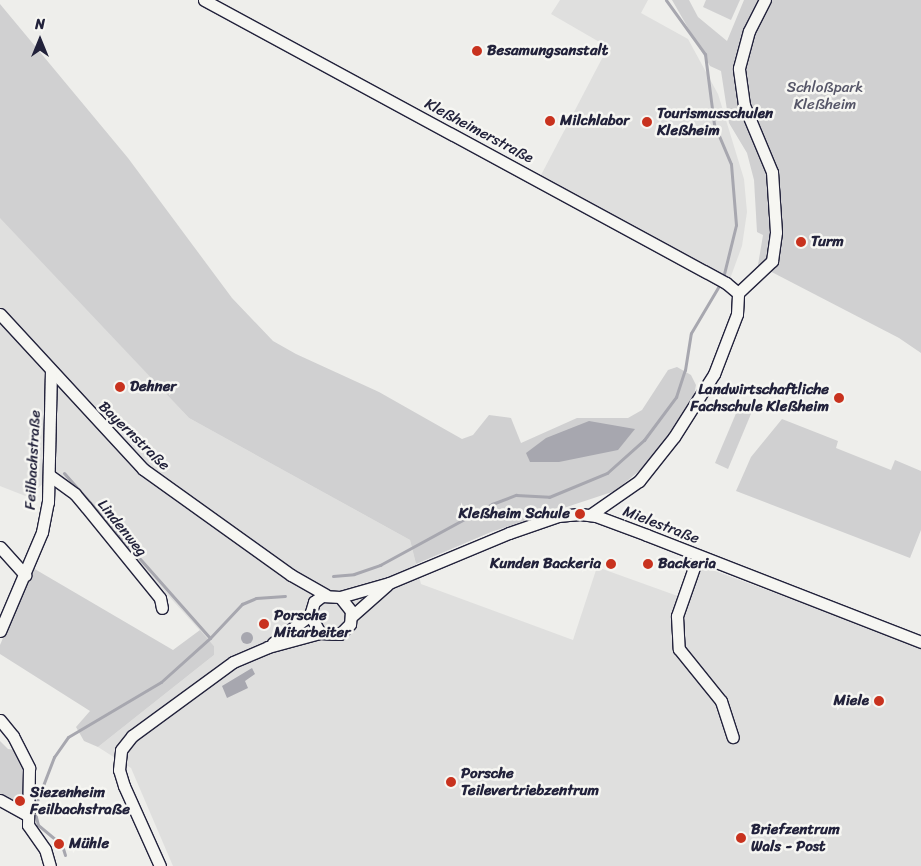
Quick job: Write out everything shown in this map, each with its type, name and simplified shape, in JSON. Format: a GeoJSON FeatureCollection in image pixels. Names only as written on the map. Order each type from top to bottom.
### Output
{"type":"FeatureCollection","features":[{"type":"Feature","properties":{"kind":"street","name":"Kleßheimerstraße"},"geometry":{"type":"LineString","coordinates":[[204,0],[710,274],[726,283],[738,293]]}},
{"type":"Feature","properties":{"kind":"street"},"geometry":{"type":"LineString","coordinates":[[590,515],[639,481],[674,437],[714,374],[737,314],[738,293],[772,261],[776,232],[772,172],[744,104],[739,68],[749,31],[765,0]]}},
{"type":"Feature","properties":{"kind":"street","name":"Bayernstraße"},"geometry":{"type":"LineString","coordinates":[[0,314],[143,469],[291,575],[326,595]]}},
{"type":"Feature","properties":{"kind":"street","name":"Feilbachstraße"},"geometry":{"type":"LineString","coordinates":[[0,631],[42,532],[48,502],[51,371]]}},
{"type":"Feature","properties":{"kind":"street","name":"Lindenweg"},"geometry":{"type":"LineString","coordinates":[[49,475],[80,501],[160,598],[162,608]]}},
{"type":"Feature","properties":{"kind":"street","name":"Mielestraße"},"geometry":{"type":"LineString","coordinates":[[326,595],[340,596],[389,583],[509,532],[558,516],[590,515],[921,642]]}},
{"type":"Feature","properties":{"kind":"street"},"geometry":{"type":"LineString","coordinates":[[0,547],[25,575]]}},
{"type":"Feature","properties":{"kind":"street"},"geometry":{"type":"LineString","coordinates":[[698,556],[677,616],[679,650],[721,701],[733,737]]}},
{"type":"Feature","properties":{"kind":"street","name":"Bayernstraße"},"geometry":{"type":"LineString","coordinates":[[291,575],[314,602]]}},
{"type":"Feature","properties":{"kind":"street","name":"Mielestraße"},"geometry":{"type":"LineString","coordinates":[[320,633],[340,634],[351,617],[389,583]]}},
{"type":"Feature","properties":{"kind":"street"},"geometry":{"type":"LineString","coordinates":[[268,647],[310,615],[314,602],[326,595]]}},
{"type":"Feature","properties":{"kind":"street"},"geometry":{"type":"LineString","coordinates":[[340,596],[349,605],[351,617]]}},
{"type":"Feature","properties":{"kind":"street"},"geometry":{"type":"LineString","coordinates":[[160,866],[119,770],[121,750],[132,736],[220,670],[268,647],[320,633],[310,615]]}},
{"type":"Feature","properties":{"kind":"street"},"geometry":{"type":"LineString","coordinates":[[0,720],[13,736],[29,768],[28,825],[45,849],[50,866]]}},
{"type":"Feature","properties":{"kind":"street"},"geometry":{"type":"LineString","coordinates":[[0,800],[28,815]]}},
{"type":"Feature","properties":{"kind":"shaded area","name":"Tourismusschulen Kleßheim"},"geometry":{"type":"Polygon","coordinates":[[[560,0],[648,0],[641,13],[688,39],[718,94],[744,179],[747,212],[742,246],[730,279],[540,177],[608,47],[551,14],[560,0]]]}},
{"type":"Feature","properties":{"kind":"shaded area"},"geometry":{"type":"Polygon","coordinates":[[[0,216],[189,418],[410,540],[421,584],[573,640],[597,567],[686,599],[699,565],[921,647],[921,866],[173,866],[131,768],[98,747],[214,655],[214,646],[56,472],[28,497],[0,486],[0,216]]]}},
{"type":"Feature","properties":{"kind":"shaded area"},"geometry":{"type":"Polygon","coordinates":[[[589,421],[635,429],[618,450],[559,462],[530,462],[526,453],[546,438],[589,421]]]}},
{"type":"Feature","properties":{"kind":"shaded area"},"geometry":{"type":"Polygon","coordinates":[[[249,632],[252,633],[252,643],[245,644],[242,643],[241,636],[242,633],[249,632]]]}},
{"type":"Feature","properties":{"kind":"shaded area"},"geometry":{"type":"Polygon","coordinates":[[[252,668],[255,674],[245,681],[248,688],[227,698],[222,686],[252,668]]]}},
{"type":"Feature","properties":{"kind":"green space","name":"Schloßpark Kleßheim"},"geometry":{"type":"Polygon","coordinates":[[[672,0],[689,0],[698,17],[727,41],[744,0],[921,0],[921,353],[899,338],[758,265],[763,235],[757,232],[754,180],[747,153],[729,123],[721,71],[710,66],[672,0]]]}},
{"type":"Feature","properties":{"kind":"green space"},"geometry":{"type":"Polygon","coordinates":[[[706,0],[740,0],[731,20],[703,7],[706,0]]]}},
{"type":"Feature","properties":{"kind":"green space"},"geometry":{"type":"Polygon","coordinates":[[[0,4],[128,158],[232,298],[273,341],[296,354],[379,392],[462,439],[473,435],[489,415],[511,418],[521,443],[577,418],[628,418],[642,410],[668,370],[677,367],[691,375],[696,385],[694,395],[651,461],[615,491],[491,532],[416,564],[410,540],[189,418],[0,218],[0,4]]]}},
{"type":"Feature","properties":{"kind":"green space"},"geometry":{"type":"Polygon","coordinates":[[[740,404],[753,409],[728,469],[715,463],[740,404]]]}},
{"type":"Feature","properties":{"kind":"green space"},"geometry":{"type":"Polygon","coordinates":[[[782,419],[838,441],[836,448],[891,470],[895,460],[921,471],[921,530],[910,558],[736,491],[751,457],[782,419]]]}},
{"type":"Feature","properties":{"kind":"green space"},"geometry":{"type":"Polygon","coordinates":[[[33,568],[173,650],[200,630],[214,646],[214,655],[98,747],[84,741],[76,727],[90,711],[0,654],[0,645],[33,568]]]}},
{"type":"Feature","properties":{"kind":"green space"},"geometry":{"type":"Polygon","coordinates":[[[0,741],[8,749],[16,750],[23,767],[23,794],[16,803],[0,794],[0,741]]]}},
{"type":"Feature","properties":{"kind":"waterway"},"geometry":{"type":"LineString","coordinates":[[666,0],[705,54],[714,124],[731,164],[736,225],[723,278]]}},
{"type":"Feature","properties":{"kind":"waterway"},"geometry":{"type":"LineString","coordinates":[[333,576],[354,574],[380,565],[492,504],[516,495],[549,497],[607,473],[644,440],[676,397],[685,370],[691,333],[720,284]]}},
{"type":"Feature","properties":{"kind":"waterway"},"geometry":{"type":"LineString","coordinates":[[64,473],[210,638]]}},
{"type":"Feature","properties":{"kind":"waterway"},"geometry":{"type":"LineString","coordinates":[[65,855],[62,845],[38,825],[34,809],[54,757],[68,737],[161,682],[210,638],[242,604],[256,598],[285,596]]}},
{"type":"Feature","properties":{"kind":"place","name":"Besamungsanstalt"},"geometry":{"type":"Point","coordinates":[477,51]}},
{"type":"Feature","properties":{"kind":"place","name":"Milchlabor"},"geometry":{"type":"Point","coordinates":[550,121]}},
{"type":"Feature","properties":{"kind":"place","name":"Tourismusschulen Kleßheim"},"geometry":{"type":"Point","coordinates":[647,122]}},
{"type":"Feature","properties":{"kind":"place","name":"Turm"},"geometry":{"type":"Point","coordinates":[801,242]}},
{"type":"Feature","properties":{"kind":"place","name":"Dehner"},"geometry":{"type":"Point","coordinates":[120,387]}},
{"type":"Feature","properties":{"kind":"place","name":"Landwirtschaftliche Fachschule Kleßheim"},"geometry":{"type":"Point","coordinates":[839,398]}},
{"type":"Feature","properties":{"kind":"place","name":"Kleßheim Schule"},"geometry":{"type":"Point","coordinates":[580,514]}},
{"type":"Feature","properties":{"kind":"place","name":"Kunden Backeria"},"geometry":{"type":"Point","coordinates":[611,564]}},
{"type":"Feature","properties":{"kind":"place","name":"Backeria"},"geometry":{"type":"Point","coordinates":[648,564]}},
{"type":"Feature","properties":{"kind":"place","name":"Porsche Mitarbeiter"},"geometry":{"type":"Point","coordinates":[264,624]}},
{"type":"Feature","properties":{"kind":"place","name":"Miele"},"geometry":{"type":"Point","coordinates":[879,701]}},
{"type":"Feature","properties":{"kind":"place","name":"Porsche Teilevertriebzentrum"},"geometry":{"type":"Point","coordinates":[451,782]}},
{"type":"Feature","properties":{"kind":"place","name":"Siezenheim Feilbachstraße"},"geometry":{"type":"Point","coordinates":[20,801]}},
{"type":"Feature","properties":{"kind":"place","name":"Briefzentrum Wals - Post"},"geometry":{"type":"Point","coordinates":[741,838]}},
{"type":"Feature","properties":{"kind":"place","name":"Mühle"},"geometry":{"type":"Point","coordinates":[59,844]}}]}
